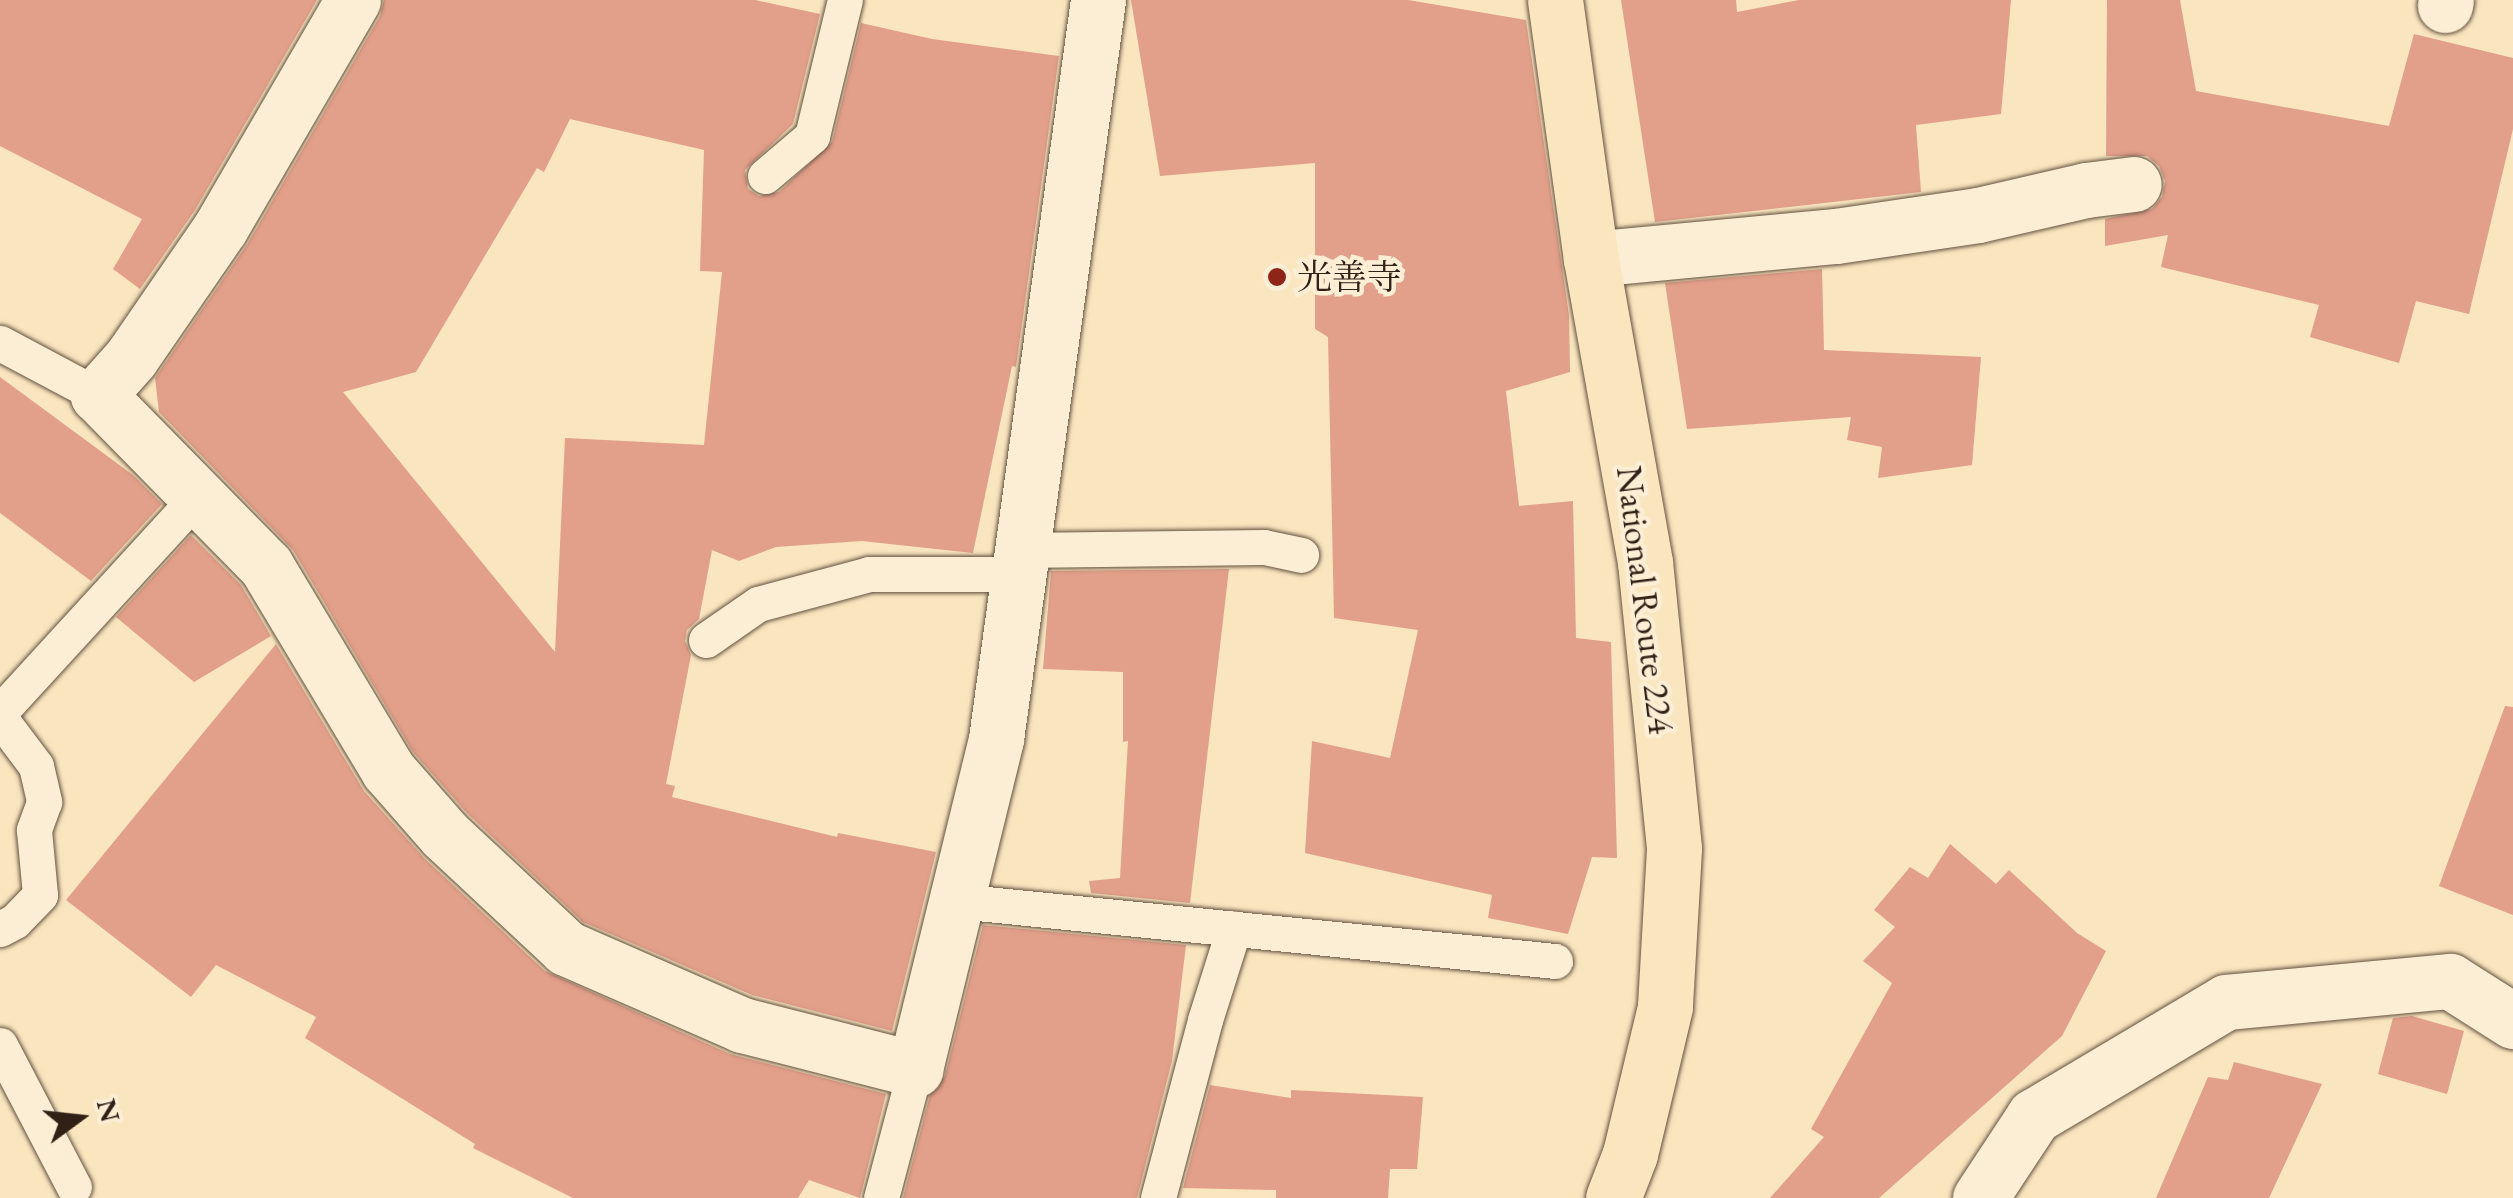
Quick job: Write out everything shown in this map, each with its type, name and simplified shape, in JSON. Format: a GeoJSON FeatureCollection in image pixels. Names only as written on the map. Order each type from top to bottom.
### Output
{"type":"FeatureCollection","features":[{"type":"Feature","properties":{"kind":"highway","name":"National Route 224"},"geometry":{"type":"LineString","coordinates":[[1554,0],[1591,260],[1645,562],[1674,848],[1665,1007],[1630,1154],[1614,1198]]}},
{"type":"Feature","properties":{"kind":"street"},"geometry":{"type":"LineString","coordinates":[[353,0],[221,227],[131,358],[98,394],[266,566],[388,770],[445,835],[566,948],[742,1025],[915,1070],[996,738],[1098,0]]}},
{"type":"Feature","properties":{"kind":"street"},"geometry":{"type":"LineString","coordinates":[[1591,260],[1836,236],[1978,215],[2086,190],[2134,184]]}},
{"type":"Feature","properties":{"kind":"street"},"geometry":{"type":"LineString","coordinates":[[1980,1198],[2034,1116],[2226,1002],[2450,981],[2513,1020]]}},
{"type":"Feature","properties":{"kind":"lane"},"geometry":{"type":"LineString","coordinates":[[766,176],[812,136],[845,0]]}},
{"type":"Feature","properties":{"kind":"lane"},"geometry":{"type":"LineString","coordinates":[[0,343],[98,394]]}},
{"type":"Feature","properties":{"kind":"lane"},"geometry":{"type":"LineString","coordinates":[[0,929],[15,921],[40,895],[34,830],[44,802],[36,766],[0,715],[196,498]]}},
{"type":"Feature","properties":{"kind":"lane"},"geometry":{"type":"LineString","coordinates":[[706,640],[758,604],[869,574],[1264,547],[1301,554]]}},
{"type":"Feature","properties":{"kind":"lane"},"geometry":{"type":"LineString","coordinates":[[957,901],[1555,961]]}},
{"type":"Feature","properties":{"kind":"lane"},"geometry":{"type":"LineString","coordinates":[[1158,1198],[1204,1020],[1234,928]]}},
{"type":"Feature","properties":{"kind":"lane"},"geometry":{"type":"LineString","coordinates":[[0,1045],[74,1187]]}},
{"type":"Feature","properties":{"kind":"lane"},"geometry":{"type":"LineString","coordinates":[[881,1198],[915,1070]]}},
{"type":"Feature","properties":{"kind":"building"},"geometry":{"type":"Polygon","coordinates":[[[0,0],[317,0],[195,210],[140,289],[113,269],[142,219],[0,146],[0,0]]]}},
{"type":"Feature","properties":{"kind":"building"},"geometry":{"type":"Polygon","coordinates":[[[384,0],[755,0],[820,14],[793,124],[745,170],[748,189],[759,196],[779,192],[832,142],[861,23],[932,39],[1059,56],[1016,367],[1012,366],[973,553],[862,541],[776,547],[739,561],[712,550],[699,619],[687,630],[685,641],[691,655],[666,784],[675,786],[672,797],[837,837],[838,833],[936,852],[892,1031],[752,995],[583,922],[467,813],[413,752],[293,550],[159,412],[155,378],[248,243],[380,16],[384,0]],[[570,119],[544,172],[537,168],[416,372],[343,392],[555,652],[565,438],[704,445],[722,272],[700,271],[704,150],[570,119]]]}},
{"type":"Feature","properties":{"kind":"building"},"geometry":{"type":"Polygon","coordinates":[[[1131,0],[1408,0],[1526,20],[1569,315],[1570,372],[1506,391],[1519,506],[1573,501],[1576,638],[1611,642],[1617,858],[1592,857],[1568,934],[1488,918],[1492,895],[1305,853],[1312,741],[1390,758],[1418,630],[1334,618],[1328,337],[1315,329],[1315,163],[1160,176],[1131,0]]]}},
{"type":"Feature","properties":{"kind":"building"},"geometry":{"type":"Polygon","coordinates":[[[1621,0],[1736,0],[1737,12],[1799,0],[2011,0],[2001,114],[1916,125],[1921,192],[1655,222],[1621,0]]]}},
{"type":"Feature","properties":{"kind":"building"},"geometry":{"type":"Polygon","coordinates":[[[2107,0],[2180,0],[2196,91],[2389,126],[2414,34],[2513,58],[2513,129],[2469,314],[2416,301],[2399,363],[2310,337],[2319,305],[2161,267],[2168,235],[2105,246],[2105,219],[2152,209],[2162,197],[2165,181],[2159,166],[2147,156],[2106,156],[2107,0]]]}},
{"type":"Feature","properties":{"kind":"building"},"geometry":{"type":"Polygon","coordinates":[[[1822,269],[1824,350],[1981,357],[1972,465],[1878,478],[1882,447],[1847,440],[1851,417],[1687,429],[1665,283],[1822,269]]]}},
{"type":"Feature","properties":{"kind":"building"},"geometry":{"type":"Polygon","coordinates":[[[0,377],[133,475],[162,504],[91,581],[0,513],[0,377]]]}},
{"type":"Feature","properties":{"kind":"building"},"geometry":{"type":"Polygon","coordinates":[[[191,535],[241,585],[271,636],[194,682],[116,617],[191,535]]]}},
{"type":"Feature","properties":{"kind":"building"},"geometry":{"type":"Polygon","coordinates":[[[1229,569],[1190,903],[1091,893],[1089,881],[1120,878],[1128,741],[1123,742],[1123,672],[1043,669],[1051,571],[1229,569]]]}},
{"type":"Feature","properties":{"kind":"building"},"geometry":{"type":"Polygon","coordinates":[[[276,644],[364,791],[424,858],[545,971],[730,1054],[886,1094],[860,1198],[809,1180],[798,1198],[573,1198],[473,1148],[475,1144],[305,1038],[316,1017],[216,965],[191,997],[66,900],[276,644]]]}},
{"type":"Feature","properties":{"kind":"building"},"geometry":{"type":"Polygon","coordinates":[[[2505,706],[2513,707],[2513,915],[2439,886],[2505,706]]]}},
{"type":"Feature","properties":{"kind":"building"},"geometry":{"type":"Polygon","coordinates":[[[1950,844],[1996,884],[2009,870],[2077,933],[2106,951],[2062,1036],[1879,1198],[1770,1198],[1824,1137],[1811,1129],[1892,983],[1863,961],[1895,927],[1874,910],[1910,867],[1928,878],[1950,844]]]}},
{"type":"Feature","properties":{"kind":"building"},"geometry":{"type":"Polygon","coordinates":[[[983,925],[1186,945],[1172,1061],[1137,1198],[903,1198],[930,1095],[945,1076],[983,925]]]}},
{"type":"Feature","properties":{"kind":"building"},"geometry":{"type":"Polygon","coordinates":[[[2412,1016],[2464,1031],[2447,1094],[2378,1074],[2393,1018],[2412,1016]]]}},
{"type":"Feature","properties":{"kind":"building"},"geometry":{"type":"Polygon","coordinates":[[[2234,1062],[2322,1084],[2269,1198],[2156,1198],[2208,1077],[2228,1080],[2234,1062]]]}},
{"type":"Feature","properties":{"kind":"building"},"geometry":{"type":"Polygon","coordinates":[[[1210,1085],[1291,1098],[1291,1090],[1423,1097],[1417,1169],[1390,1169],[1388,1198],[1276,1198],[1276,1190],[1183,1188],[1210,1085]]]}},
{"type":"Feature","properties":{"kind":"place","name":"光善寺"},"geometry":{"type":"Point","coordinates":[1277,277]}}]}
